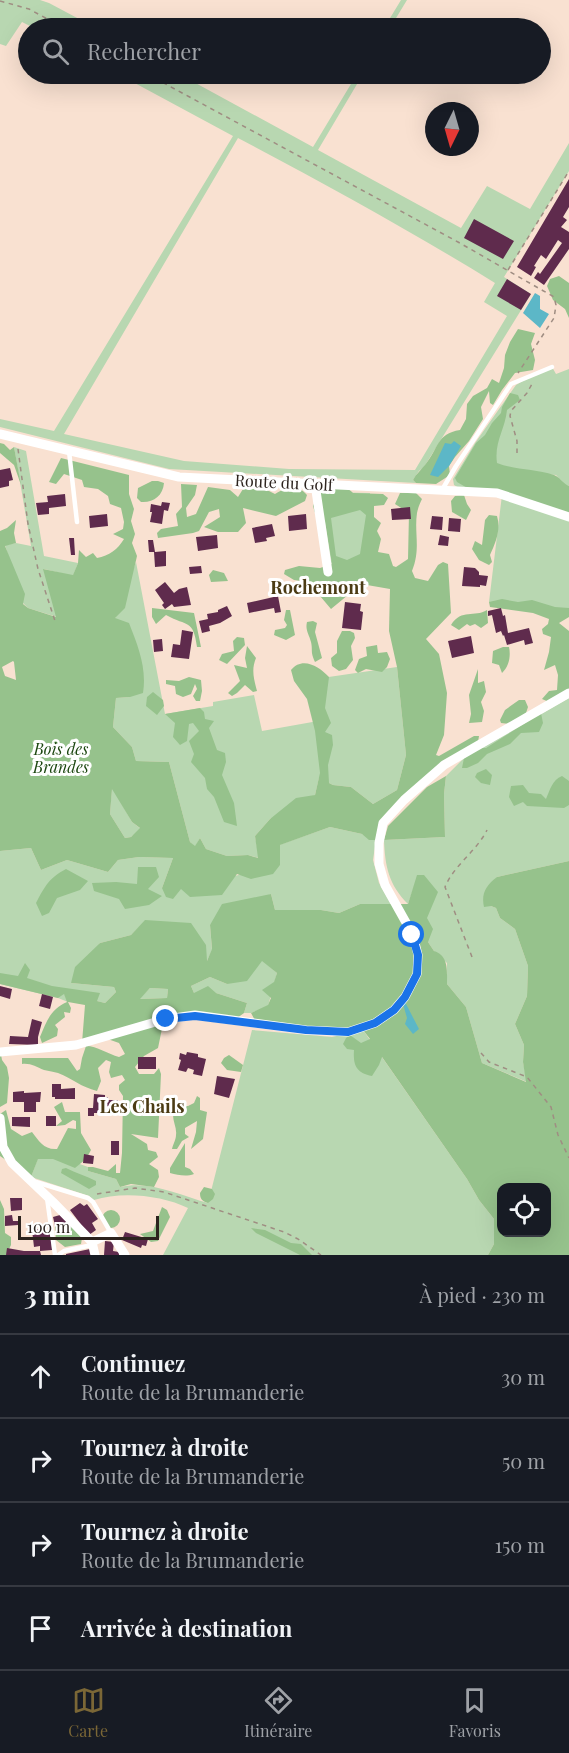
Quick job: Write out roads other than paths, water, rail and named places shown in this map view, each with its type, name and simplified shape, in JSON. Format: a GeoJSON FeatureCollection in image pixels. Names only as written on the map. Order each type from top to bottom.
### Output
{"type":"FeatureCollection","features":[{"type":"Feature","properties":{"kind":"street","name":"Route du Golf"},"geometry":{"type":"LineString","coordinates":[[0,434],[179,477],[497,494],[569,518]]}},
{"type":"Feature","properties":{"kind":"street"},"geometry":{"type":"LineString","coordinates":[[315,484],[328,572]]}},
{"type":"Feature","properties":{"kind":"street"},"geometry":{"type":"LineString","coordinates":[[0,1052],[76,1045],[166,1019],[195,1016],[316,1031],[348,1032],[375,1023],[394,1010],[405,997],[417,974],[418,955],[412,935],[385,885],[379,864],[379,843],[383,823],[404,800],[444,765],[569,693]]}},
{"type":"Feature","properties":{"kind":"street"},"geometry":{"type":"LineString","coordinates":[[0,1118],[3,1147],[12,1163],[93,1244],[95,1255]]}},
{"type":"Feature","properties":{"kind":"street"},"geometry":{"type":"LineString","coordinates":[[93,1244],[111,1233],[125,1255]]}},
{"type":"Feature","properties":{"kind":"lane"},"geometry":{"type":"LineString","coordinates":[[442,490],[511,384],[552,367]]}},
{"type":"Feature","properties":{"kind":"lane"},"geometry":{"type":"LineString","coordinates":[[69,451],[76,522]]}},
{"type":"Feature","properties":{"kind":"lane"},"geometry":{"type":"LineString","coordinates":[[31,1181],[88,1198],[93,1202],[111,1233]]}},
{"type":"Feature","properties":{"kind":"lane"},"geometry":{"type":"LineString","coordinates":[[46,1196],[57,1255],[93,1244]]}},
{"type":"Feature","properties":{"kind":"water"},"geometry":{"type":"Polygon","coordinates":[[[535,293],[540,296],[540,309],[549,314],[540,328],[523,313],[535,293]]]}},
{"type":"Feature","properties":{"kind":"water"},"geometry":{"type":"Polygon","coordinates":[[[454,441],[461,446],[449,466],[438,477],[430,475],[445,443],[451,444],[454,441]]]}},
{"type":"Feature","properties":{"kind":"water"},"geometry":{"type":"Polygon","coordinates":[[[405,1002],[419,1029],[413,1034],[405,1024],[407,1018],[403,1004],[405,1002]]]}},
{"type":"Feature","properties":{"kind":"district","name":"Rochemont"},"geometry":{"type":"Point","coordinates":[318,587]}},
{"type":"Feature","properties":{"kind":"district","name":"Les Chails"},"geometry":{"type":"Point","coordinates":[142,1106]}},
{"type":"Feature","properties":{"kind":"park label","name":"Bois des Brandes"},"geometry":{"type":"Point","coordinates":[61,757]}}]}
